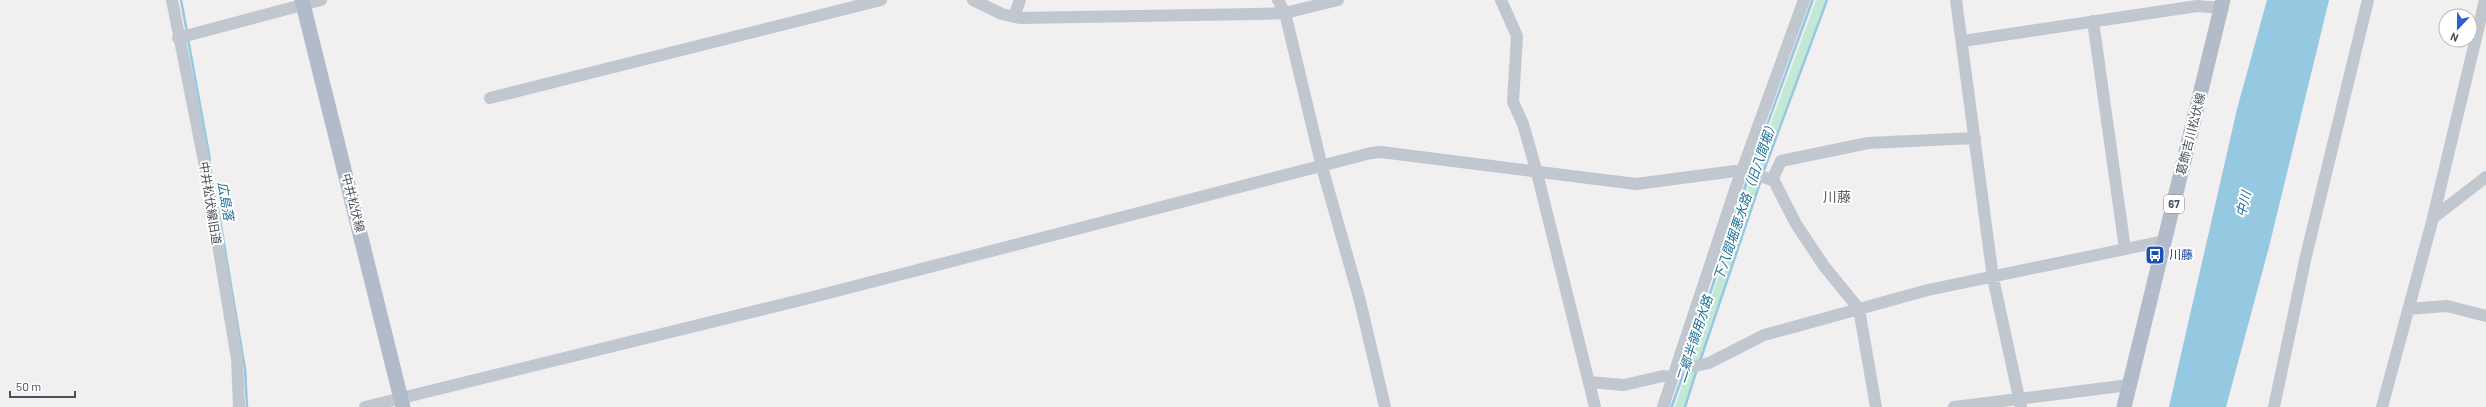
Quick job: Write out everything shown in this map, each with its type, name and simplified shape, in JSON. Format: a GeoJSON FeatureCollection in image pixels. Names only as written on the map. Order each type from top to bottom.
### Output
{"type":"FeatureCollection","features":[{"type":"Feature","properties":{"kind":"main road","name":"中井松伏線"},"geometry":{"type":"LineString","coordinates":[[302,2],[402,402]]}},
{"type":"Feature","properties":{"kind":"main road","name":"葛飾吉川松伏線"},"geometry":{"type":"LineString","coordinates":[[2124,407],[2222,4]]}},
{"type":"Feature","properties":{"kind":"street","name":"中井松伏線旧道"},"geometry":{"type":"LineString","coordinates":[[172,0],[184,36],[237,359],[239,407]]}},
{"type":"Feature","properties":{"kind":"street"},"geometry":{"type":"LineString","coordinates":[[184,36],[302,2],[321,0]]}},
{"type":"Feature","properties":{"kind":"street"},"geometry":{"type":"LineString","coordinates":[[490,98],[881,0]]}},
{"type":"Feature","properties":{"kind":"street"},"geometry":{"type":"LineString","coordinates":[[973,0],[1002,14],[1014,17],[1128,17],[1285,12],[1337,0]]}},
{"type":"Feature","properties":{"kind":"street"},"geometry":{"type":"LineString","coordinates":[[1014,17],[1020,0]]}},
{"type":"Feature","properties":{"kind":"street"},"geometry":{"type":"LineString","coordinates":[[1278,0],[1285,12],[1322,167],[1360,301],[1385,407]]}},
{"type":"Feature","properties":{"kind":"street"},"geometry":{"type":"LineString","coordinates":[[1501,0],[1517,36],[1513,102],[1523,124],[1537,173],[1595,407]]}},
{"type":"Feature","properties":{"kind":"street"},"geometry":{"type":"LineString","coordinates":[[1663,407],[1682,371],[1804,0]]}},
{"type":"Feature","properties":{"kind":"street"},"geometry":{"type":"LineString","coordinates":[[1956,0],[1963,41],[1993,278],[2020,403]]}},
{"type":"Feature","properties":{"kind":"street"},"geometry":{"type":"LineString","coordinates":[[2274,407],[2306,256],[2368,0]]}},
{"type":"Feature","properties":{"kind":"street"},"geometry":{"type":"LineString","coordinates":[[2382,407],[2483,25],[2485,0]]}},
{"type":"Feature","properties":{"kind":"street"},"geometry":{"type":"LineString","coordinates":[[1963,41],[2093,21],[2155,6],[2197,6],[2222,4]]}},
{"type":"Feature","properties":{"kind":"street"},"geometry":{"type":"LineString","coordinates":[[2093,21],[2125,249]]}},
{"type":"Feature","properties":{"kind":"street"},"geometry":{"type":"LineString","coordinates":[[1772,179],[1781,161],[1861,144],[1975,138]]}},
{"type":"Feature","properties":{"kind":"street"},"geometry":{"type":"LineString","coordinates":[[365,407],[402,402],[1381,152],[1537,173],[1636,184],[1735,171],[1772,179],[1800,230],[1824,266],[1859,309],[1876,407]]}},
{"type":"Feature","properties":{"kind":"street"},"geometry":{"type":"LineString","coordinates":[[2433,218],[2486,177]]}},
{"type":"Feature","properties":{"kind":"street"},"geometry":{"type":"LineString","coordinates":[[1589,382],[1624,385],[1663,376],[1709,364],[1764,334],[1928,290],[1993,278],[2164,241]]}},
{"type":"Feature","properties":{"kind":"street"},"geometry":{"type":"LineString","coordinates":[[2408,309],[2447,306],[2486,316]]}},
{"type":"Feature","properties":{"kind":"street"},"geometry":{"type":"LineString","coordinates":[[1954,407],[2020,403],[2130,385]]}},
{"type":"Feature","properties":{"kind":"green space"},"geometry":{"type":"Polygon","coordinates":[[[1816,0],[1826,0],[1762,172],[1684,407],[1675,407],[1754,169],[1816,0]]]}},
{"type":"Feature","properties":{"kind":"water"},"geometry":{"type":"Polygon","coordinates":[[[1811,0],[1814,0],[1753,167],[1751,166],[1811,0]]]}},
{"type":"Feature","properties":{"kind":"water","name":"中川"},"geometry":{"type":"Polygon","coordinates":[[[2267,0],[2329,0],[2269,247],[2226,407],[2169,407],[2237,109],[2267,0]]]}},
{"type":"Feature","properties":{"kind":"water","name":"二郷半領用水路"},"geometry":{"type":"Polygon","coordinates":[[[1747,176],[1750,177],[1688,364],[1686,363],[1747,176]]]}},
{"type":"Feature","properties":{"kind":"water"},"geometry":{"type":"Polygon","coordinates":[[[1685,373],[1673,407],[1670,407],[1682,374],[1685,373]]]}},
{"type":"Feature","properties":{"kind":"waterway","name":"広島落"},"geometry":{"type":"LineString","coordinates":[[181,0],[187,32]]}},
{"type":"Feature","properties":{"kind":"waterway","name":"下八間堀悪水路（旧八間堀）"},"geometry":{"type":"LineString","coordinates":[[1763,173],[1827,0]]}},
{"type":"Feature","properties":{"kind":"waterway","name":"広島落"},"geometry":{"type":"LineString","coordinates":[[188,39],[210,160]]}},
{"type":"Feature","properties":{"kind":"waterway","name":"下八間堀悪水路（旧八間堀）"},"geometry":{"type":"LineString","coordinates":[[1700,361],[1761,180]]}},
{"type":"Feature","properties":{"kind":"waterway","name":"広島落"},"geometry":{"type":"LineString","coordinates":[[218,208],[245,369],[247,407]]}},
{"type":"Feature","properties":{"kind":"waterway","name":"下八間堀悪水路（旧八間堀）"},"geometry":{"type":"LineString","coordinates":[[1685,407],[1697,369]]}},
{"type":"Feature","properties":{"kind":"place","name":"川藤"},"geometry":{"type":"Point","coordinates":[2155,255]}},
{"type":"Feature","properties":{"kind":"district","name":"川藤"},"geometry":{"type":"Point","coordinates":[1837,197]}}]}
